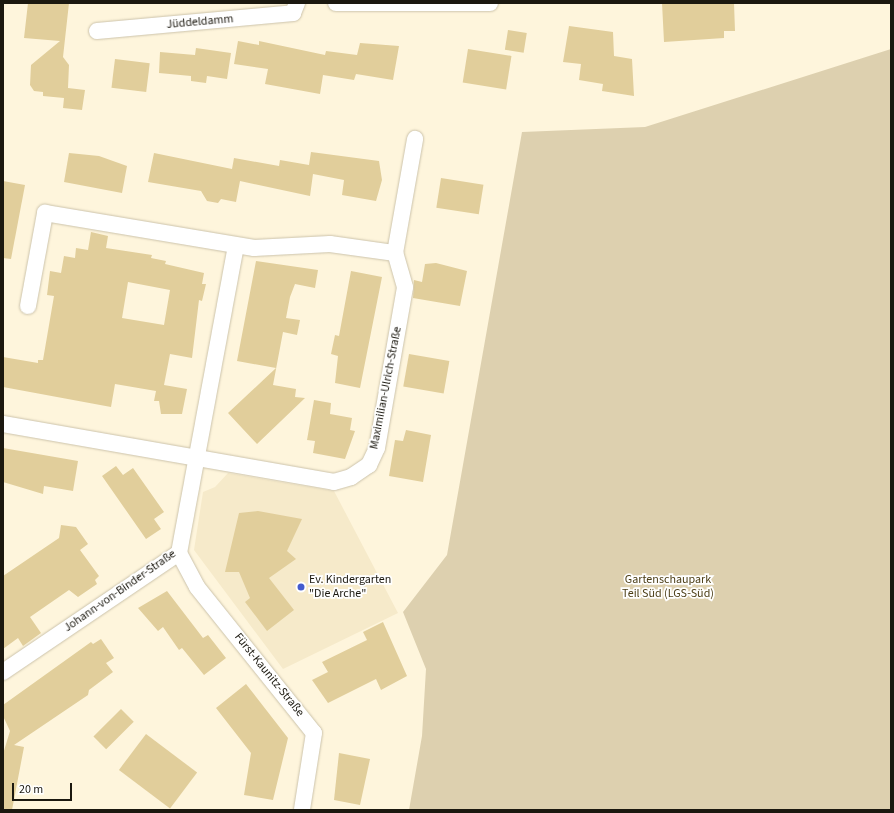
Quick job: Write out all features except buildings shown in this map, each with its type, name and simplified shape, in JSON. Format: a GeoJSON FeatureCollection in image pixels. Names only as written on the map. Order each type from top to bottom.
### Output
{"type":"FeatureCollection","features":[{"type":"Feature","properties":{"kind":"street","name":"Jüddeldamm"},"geometry":{"type":"LineString","coordinates":[[97,32],[293,13],[297,3]]}},
{"type":"Feature","properties":{"kind":"street"},"geometry":{"type":"LineString","coordinates":[[336,3],[490,3]]}},
{"type":"Feature","properties":{"kind":"street","name":"Maximilian-Ulrich-Straße"},"geometry":{"type":"LineString","coordinates":[[3,424],[334,482],[351,477],[369,465],[377,448],[405,287],[395,254],[415,139]]}},
{"type":"Feature","properties":{"kind":"street"},"geometry":{"type":"LineString","coordinates":[[28,306],[45,212],[236,246],[330,244],[395,254]]}},
{"type":"Feature","properties":{"kind":"street"},"geometry":{"type":"LineString","coordinates":[[197,458],[236,246]]}},
{"type":"Feature","properties":{"kind":"street","name":"Johann-von-Binder-Straße"},"geometry":{"type":"LineString","coordinates":[[3,672],[179,553],[197,458]]}},
{"type":"Feature","properties":{"kind":"street","name":"Fürst-Kaunitz-Straße"},"geometry":{"type":"LineString","coordinates":[[179,553],[198,587],[314,733],[302,810]]}},
{"type":"Feature","properties":{"kind":"shaded area","name":"Ev. Kindergarten \"Die Arche\""},"geometry":{"type":"Polygon","coordinates":[[[228,473],[334,491],[398,613],[283,669],[194,550],[203,492],[215,487],[228,473]]]}},
{"type":"Feature","properties":{"kind":"green space","name":"Gartenschaupark Teil Süd (LGS-Süd)"},"geometry":{"type":"Polygon","coordinates":[[[891,49],[891,810],[409,810],[422,736],[426,669],[403,612],[447,555],[522,132],[645,127],[891,49]]]}},
{"type":"Feature","properties":{"kind":"place","name":"Ev. Kindergarten \"Die Arche\""},"geometry":{"type":"Point","coordinates":[301,587]}}]}
